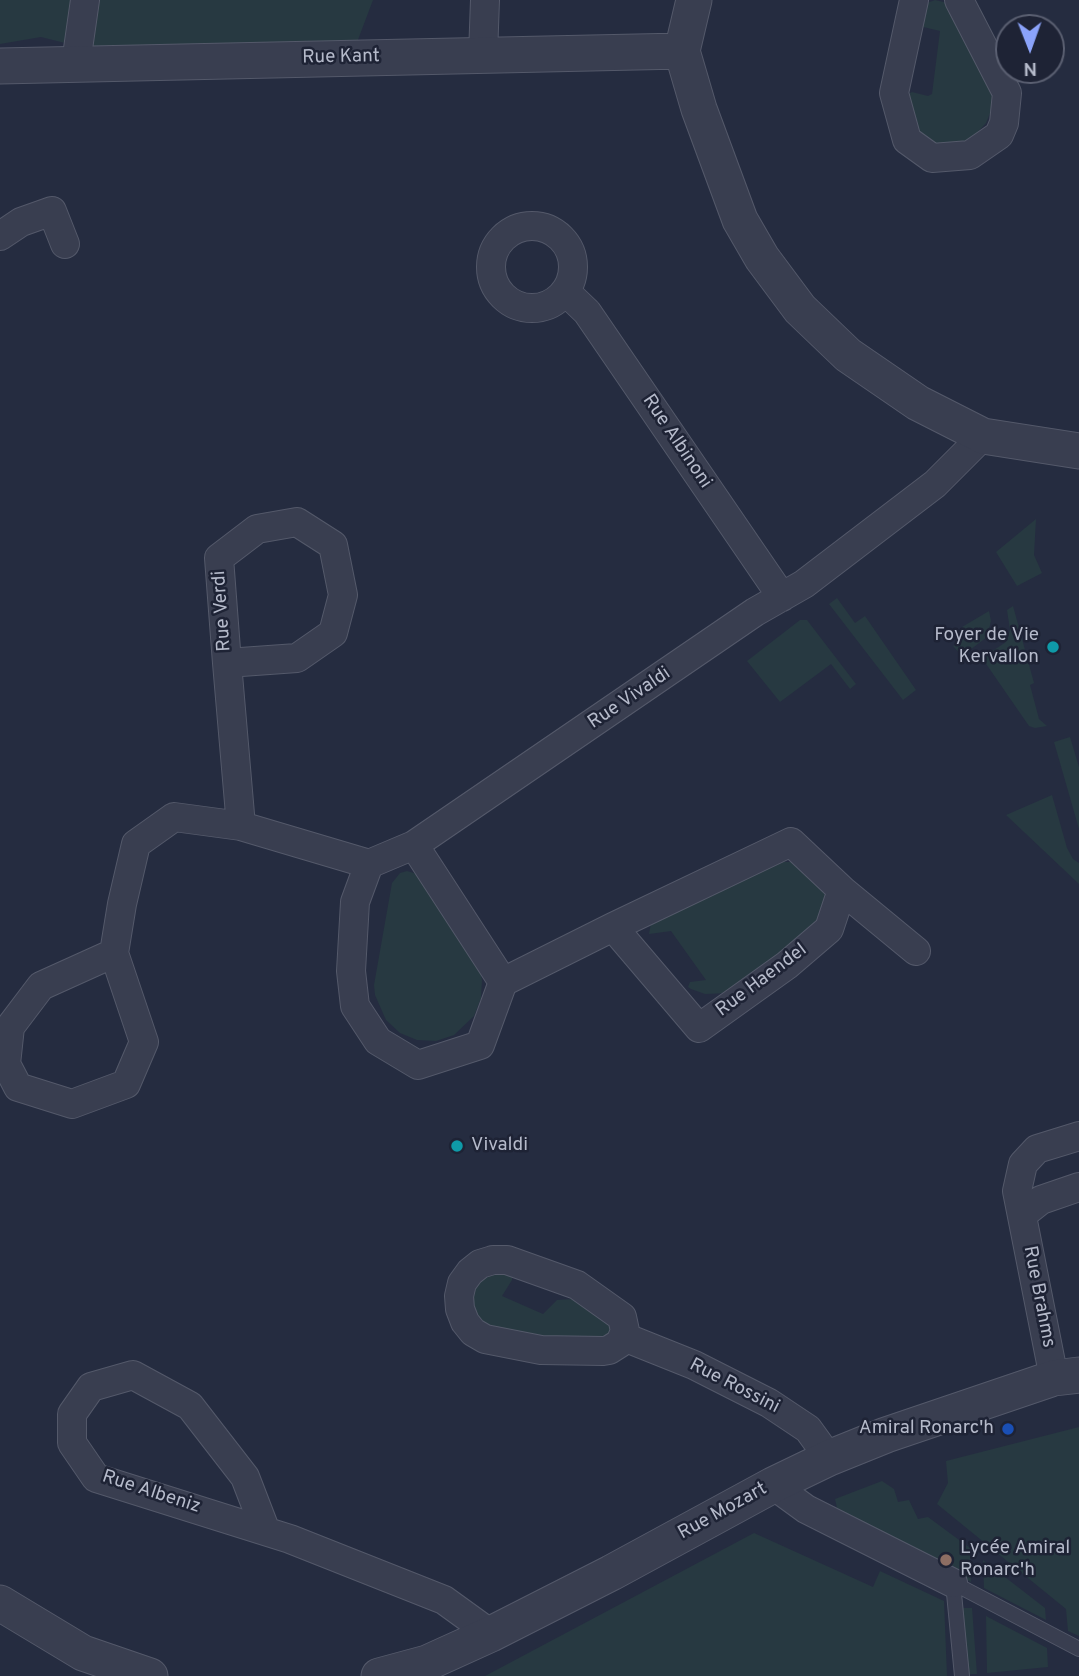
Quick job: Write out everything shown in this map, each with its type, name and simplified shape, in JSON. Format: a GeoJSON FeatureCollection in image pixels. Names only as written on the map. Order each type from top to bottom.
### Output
{"type":"FeatureCollection","features":[{"type":"Feature","properties":{"kind":"street"},"geometry":{"type":"LineString","coordinates":[[76,63],[85,0]]}},
{"type":"Feature","properties":{"kind":"street"},"geometry":{"type":"LineString","coordinates":[[483,55],[485,0]]}},
{"type":"Feature","properties":{"kind":"street"},"geometry":{"type":"LineString","coordinates":[[694,0],[682,51],[699,109],[740,220],[762,258],[800,309],[848,355],[918,403],[983,436],[1079,451]]}},
{"type":"Feature","properties":{"kind":"street"},"geometry":{"type":"LineString","coordinates":[[914,0],[894,93],[907,140],[932,158],[970,155],[999,135],[1004,123],[1007,93],[959,0]]}},
{"type":"Feature","properties":{"kind":"street","name":"Rue Kant"},"geometry":{"type":"LineString","coordinates":[[0,66],[682,51]]}},
{"type":"Feature","properties":{"kind":"street"},"geometry":{"type":"LineString","coordinates":[[0,236],[21,222],[52,211],[65,244]]}},
{"type":"Feature","properties":{"kind":"street","name":"Rue Albinoni"},"geometry":{"type":"LineString","coordinates":[[565,290],[587,312],[782,597]]}},
{"type":"Feature","properties":{"kind":"street","name":"Rue Vivaldi"},"geometry":{"type":"LineString","coordinates":[[369,863],[414,845],[755,612],[804,584],[935,484],[983,436]]}},
{"type":"Feature","properties":{"kind":"street","name":"Rue Verdi"},"geometry":{"type":"LineString","coordinates":[[227,663],[297,658],[333,634],[342,595],[333,545],[298,522],[257,528],[219,558],[227,663],[241,826]]}},
{"type":"Feature","properties":{"kind":"street"},"geometry":{"type":"LineString","coordinates":[[114,953],[41,986],[10,1027],[6,1064],[18,1087],[72,1104],[126,1084],[144,1042],[114,953],[122,904],[136,844],[174,817],[241,826],[369,863],[355,902],[351,971],[355,1006],[378,1041],[418,1065],[480,1045],[503,982],[791,842],[842,890],[916,951]]}},
{"type":"Feature","properties":{"kind":"street"},"geometry":{"type":"LineString","coordinates":[[414,845],[503,982]]}},
{"type":"Feature","properties":{"kind":"street","name":"Rue Haendel"},"geometry":{"type":"LineString","coordinates":[[613,927],[699,1028],[788,965],[830,929],[842,890]]}},
{"type":"Feature","properties":{"kind":"street","name":"Rue Brahms"},"geometry":{"type":"LineString","coordinates":[[1066,1377],[1017,1192],[1023,1164],[1037,1149],[1079,1136]]}},
{"type":"Feature","properties":{"kind":"street"},"geometry":{"type":"LineString","coordinates":[[1022,1215],[1041,1200],[1079,1187]]}},
{"type":"Feature","properties":{"kind":"street"},"geometry":{"type":"LineString","coordinates":[[507,1259],[577,1285],[617,1311],[625,1324],[624,1337],[615,1348],[603,1351],[541,1350],[485,1339],[473,1332],[465,1322],[460,1309],[462,1283],[480,1264],[507,1259]]}},
{"type":"Feature","properties":{"kind":"street","name":"Rue Rossini"},"geometry":{"type":"LineString","coordinates":[[624,1337],[694,1365],[769,1404],[808,1429],[829,1458]]}},
{"type":"Feature","properties":{"kind":"street","name":"Rue Albeniz"},"geometry":{"type":"LineString","coordinates":[[265,1530],[245,1477],[190,1406],[133,1375],[91,1387],[72,1414],[72,1443],[96,1478],[265,1530],[444,1600],[491,1634]]}},
{"type":"Feature","properties":{"kind":"street","name":"Rue Mozart"},"geometry":{"type":"LineString","coordinates":[[379,1676],[427,1663],[491,1634],[829,1458],[886,1434],[1066,1377]]}},
{"type":"Feature","properties":{"kind":"street"},"geometry":{"type":"LineString","coordinates":[[773,1485],[806,1509],[953,1583]]}},
{"type":"Feature","properties":{"kind":"street"},"geometry":{"type":"LineString","coordinates":[[0,1603],[83,1653],[150,1676]]}},
{"type":"Feature","properties":{"kind":"lane"},"geometry":{"type":"LineString","coordinates":[[953,1583],[1079,1649]]}},
{"type":"Feature","properties":{"kind":"lane"},"geometry":{"type":"LineString","coordinates":[[953,1583],[962,1676]]}},
{"type":"Feature","properties":{"kind":"shaded area"},"geometry":{"type":"Polygon","coordinates":[[[0,0],[373,0],[356,45],[97,51],[41,37],[0,44],[0,0]]]}},
{"type":"Feature","properties":{"kind":"shaded area"},"geometry":{"type":"Polygon","coordinates":[[[935,0],[952,4],[991,86],[994,102],[991,111],[986,123],[967,144],[941,147],[918,139],[906,95],[912,92],[928,96],[932,94],[940,31],[915,25],[927,3],[935,0]]]}},
{"type":"Feature","properties":{"kind":"shaded area"},"geometry":{"type":"Polygon","coordinates":[[[1036,519],[1034,555],[1042,573],[1017,586],[996,552],[1036,519]]]}},
{"type":"Feature","properties":{"kind":"shaded area"},"geometry":{"type":"Polygon","coordinates":[[[837,598],[855,623],[865,616],[916,690],[903,700],[829,604],[837,598]]]}},
{"type":"Feature","properties":{"kind":"shaded area"},"geometry":{"type":"Polygon","coordinates":[[[1013,606],[1034,683],[1030,685],[1039,719],[1047,726],[1029,726],[982,658],[1006,642],[1010,630],[1007,610],[1013,606]]]}},
{"type":"Feature","properties":{"kind":"shaded area"},"geometry":{"type":"Polygon","coordinates":[[[989,611],[991,621],[987,637],[962,656],[953,646],[968,635],[962,627],[989,611]]]}},
{"type":"Feature","properties":{"kind":"shaded area"},"geometry":{"type":"Polygon","coordinates":[[[800,620],[807,620],[856,684],[850,689],[831,664],[780,702],[747,661],[800,620]]]}},
{"type":"Feature","properties":{"kind":"shaded area"},"geometry":{"type":"Polygon","coordinates":[[[1070,737],[1079,767],[1079,829],[1054,742],[1070,737]]]}},
{"type":"Feature","properties":{"kind":"shaded area"},"geometry":{"type":"Polygon","coordinates":[[[1052,795],[1067,848],[1073,859],[1079,863],[1079,884],[1006,815],[1052,795]]]}},
{"type":"Feature","properties":{"kind":"shaded area"},"geometry":{"type":"Polygon","coordinates":[[[780,862],[794,862],[827,893],[822,921],[727,993],[705,994],[688,987],[690,982],[706,980],[671,931],[649,934],[651,923],[780,862]]]}},
{"type":"Feature","properties":{"kind":"shaded area"},"geometry":{"type":"Polygon","coordinates":[[[407,871],[417,874],[480,970],[482,980],[481,998],[474,1016],[454,1035],[436,1041],[417,1040],[400,1033],[386,1020],[375,995],[374,985],[392,883],[400,873],[407,871]]]}},
{"type":"Feature","properties":{"kind":"shaded area"},"geometry":{"type":"Polygon","coordinates":[[[499,1272],[512,1276],[502,1296],[543,1314],[557,1300],[573,1299],[602,1316],[614,1331],[590,1346],[486,1328],[472,1312],[471,1293],[480,1278],[499,1272]]]}},
{"type":"Feature","properties":{"kind":"shaded area"},"geometry":{"type":"Polygon","coordinates":[[[1079,1427],[1079,1636],[1068,1631],[1066,1609],[937,1504],[948,1483],[946,1461],[1079,1427]]]}},
{"type":"Feature","properties":{"kind":"shaded area"},"geometry":{"type":"Polygon","coordinates":[[[882,1481],[894,1489],[898,1502],[909,1500],[918,1519],[928,1517],[970,1548],[971,1582],[837,1508],[835,1499],[882,1481]]]}},
{"type":"Feature","properties":{"kind":"shaded area"},"geometry":{"type":"Polygon","coordinates":[[[754,1533],[873,1587],[880,1571],[944,1601],[947,1676],[485,1676],[754,1533]]]}},
{"type":"Feature","properties":{"kind":"shaded area"},"geometry":{"type":"Polygon","coordinates":[[[983,1560],[1045,1608],[1046,1620],[984,1588],[983,1560]]]}},
{"type":"Feature","properties":{"kind":"shaded area"},"geometry":{"type":"Polygon","coordinates":[[[959,1608],[972,1608],[977,1674],[969,1674],[959,1608]]]}},
{"type":"Feature","properties":{"kind":"shaded area"},"geometry":{"type":"Polygon","coordinates":[[[986,1616],[1047,1648],[1048,1667],[987,1673],[986,1616]]]}},
{"type":"Feature","properties":{"kind":"place","name":"Foyer de Vie Kervallon"},"geometry":{"type":"Point","coordinates":[1053,647]}},
{"type":"Feature","properties":{"kind":"place","name":"Vivaldi"},"geometry":{"type":"Point","coordinates":[457,1146]}},
{"type":"Feature","properties":{"kind":"place","name":"Amiral Ronarc'h"},"geometry":{"type":"Point","coordinates":[1008,1429]}},
{"type":"Feature","properties":{"kind":"place","name":"Lycée Amiral Ronarc'h"},"geometry":{"type":"Point","coordinates":[946,1560]}}]}
